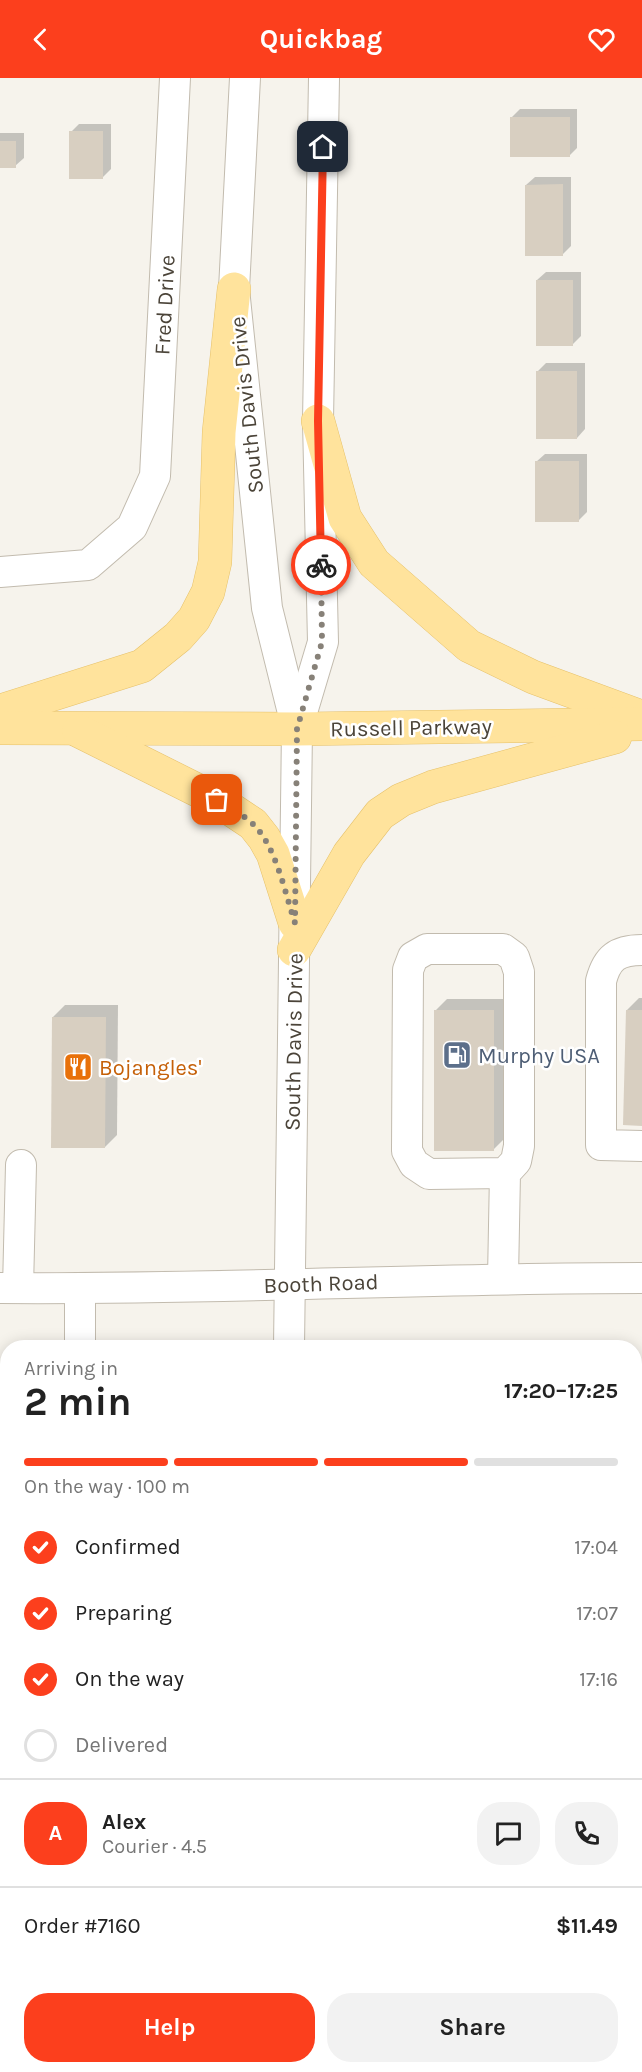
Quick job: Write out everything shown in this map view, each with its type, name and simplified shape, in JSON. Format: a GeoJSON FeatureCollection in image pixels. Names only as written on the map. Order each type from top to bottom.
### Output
{"type":"FeatureCollection","features":[{"type":"Feature","properties":{"kind":"main road"},"geometry":{"type":"LineString","coordinates":[[0,711],[142,666],[178,637],[194,619],[208,592],[215,562],[219,432],[234,288]]}},
{"type":"Feature","properties":{"kind":"main road"},"geometry":{"type":"LineString","coordinates":[[318,421],[345,518],[374,563],[469,646],[533,677],[642,717]]}},
{"type":"Feature","properties":{"kind":"main road","name":"Russell Parkway"},"geometry":{"type":"LineString","coordinates":[[0,728],[297,729],[642,724]]}},
{"type":"Feature","properties":{"kind":"main road"},"geometry":{"type":"LineString","coordinates":[[72,728],[217,800],[253,824],[273,854],[295,936]]}},
{"type":"Feature","properties":{"kind":"main road"},"geometry":{"type":"LineString","coordinates":[[295,936],[349,854],[380,814],[401,800],[433,786],[642,729]]}},
{"type":"Feature","properties":{"kind":"street","name":"Fred Drive"},"geometry":{"type":"LineString","coordinates":[[0,572],[88,565],[132,527],[155,476],[176,78]]}},
{"type":"Feature","properties":{"kind":"street","name":"South Davis Drive"},"geometry":{"type":"LineString","coordinates":[[245,78],[234,288],[267,608],[297,729],[289,1340]]}},
{"type":"Feature","properties":{"kind":"street","name":"South Davis Drive"},"geometry":{"type":"LineString","coordinates":[[297,729],[322,642],[318,421],[324,78]]}},
{"type":"Feature","properties":{"kind":"street"},"geometry":{"type":"LineString","coordinates":[[503,1278],[505,1173],[516,1161],[519,1146],[519,972],[514,957],[503,949],[427,949],[413,957],[408,970],[407,1151],[414,1164],[429,1174],[505,1173]]}},
{"type":"Feature","properties":{"kind":"street"},"geometry":{"type":"LineString","coordinates":[[642,950],[630,950],[615,956],[605,967],[601,981],[601,1145],[642,1146]]}},
{"type":"Feature","properties":{"kind":"street"},"geometry":{"type":"LineString","coordinates":[[9,1288],[21,1166]]}},
{"type":"Feature","properties":{"kind":"street","name":"Booth Road"},"geometry":{"type":"LineString","coordinates":[[9,1288],[80,1289],[503,1278],[642,1278]]}},
{"type":"Feature","properties":{"kind":"street"},"geometry":{"type":"LineString","coordinates":[[80,1289],[80,1340]]}},
{"type":"Feature","properties":{"kind":"building"},"geometry":{"type":"Polygon","coordinates":[[[510,117],[570,117],[570,157],[510,157],[510,117]]]}},
{"type":"Feature","properties":{"kind":"building"},"geometry":{"type":"Polygon","coordinates":[[[69,131],[103,131],[103,179],[69,179],[69,131]]]}},
{"type":"Feature","properties":{"kind":"building"},"geometry":{"type":"Polygon","coordinates":[[[0,141],[16,141],[16,168],[0,168],[0,141]]]}},
{"type":"Feature","properties":{"kind":"building"},"geometry":{"type":"Polygon","coordinates":[[[563,184],[563,256],[525,256],[525,185],[563,184]]]}},
{"type":"Feature","properties":{"kind":"building"},"geometry":{"type":"Polygon","coordinates":[[[536,280],[573,280],[573,346],[536,346],[536,280]]]}},
{"type":"Feature","properties":{"kind":"building"},"geometry":{"type":"Polygon","coordinates":[[[536,371],[577,371],[577,439],[536,439],[536,371]]]}},
{"type":"Feature","properties":{"kind":"building"},"geometry":{"type":"Polygon","coordinates":[[[535,461],[579,461],[579,522],[535,522],[535,461]]]}},
{"type":"Feature","properties":{"kind":"building"},"geometry":{"type":"Polygon","coordinates":[[[434,1010],[494,1010],[494,1151],[434,1151],[434,1010]]]}},
{"type":"Feature","properties":{"kind":"building"},"geometry":{"type":"Polygon","coordinates":[[[626,1010],[642,1010],[642,1126],[623,1125],[626,1010]]]}},
{"type":"Feature","properties":{"kind":"building"},"geometry":{"type":"Polygon","coordinates":[[[52,1017],[106,1017],[105,1148],[51,1148],[52,1017]]]}},
{"type":"Feature","properties":{"kind":"way so far"},"geometry":{"type":"LineString","coordinates":[[217,800],[253,824],[264,838],[273,854],[295,923],[297,729],[322,642],[321,565]]}},
{"type":"Feature","properties":{"kind":"place","name":"Murphy USA"},"geometry":{"type":"Point","coordinates":[457,1055]}},
{"type":"Feature","properties":{"kind":"place","name":"Bojangles'"},"geometry":{"type":"Point","coordinates":[78,1067]}},
{"type":"Feature","properties":{"kind":"route"},"geometry":{"type":"LineString","coordinates":[[321,565],[318,421],[323,147]]}}]}
